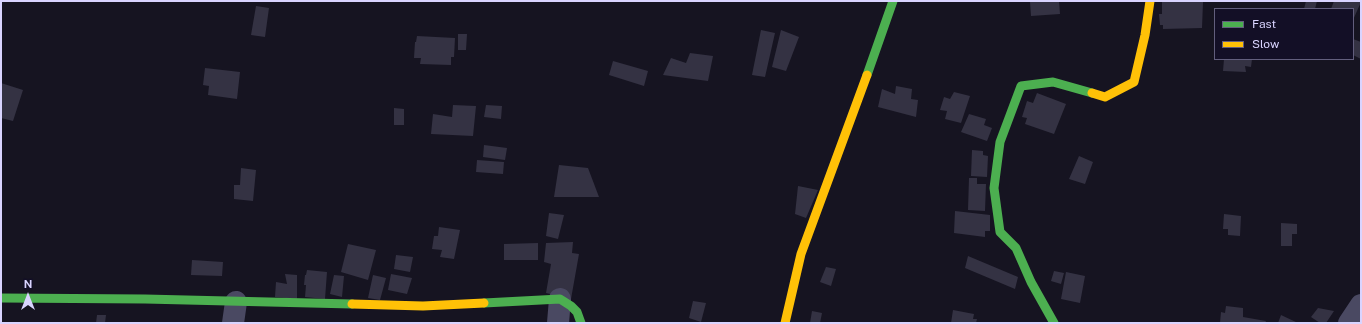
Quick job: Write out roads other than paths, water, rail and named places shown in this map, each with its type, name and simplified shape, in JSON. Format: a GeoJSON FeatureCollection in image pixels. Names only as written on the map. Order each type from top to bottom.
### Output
{"type":"FeatureCollection","features":[{"type":"Feature","properties":{"kind":"street"},"geometry":{"type":"LineString","coordinates":[[785,323],[801,254],[878,47],[893,1]]}},
{"type":"Feature","properties":{"kind":"street"},"geometry":{"type":"LineString","coordinates":[[1054,323],[1031,282],[1016,248],[1000,232],[994,188],[1000,142],[1021,86],[1053,82],[1105,97],[1134,82],[1145,35],[1150,1]]}},
{"type":"Feature","properties":{"kind":"street"},"geometry":{"type":"LineString","coordinates":[[1,298],[145,300],[234,313],[560,300],[573,307],[582,323]]}},
{"type":"Feature","properties":{"kind":"street"},"geometry":{"type":"LineString","coordinates":[[558,323],[560,300]]}},
{"type":"Feature","properties":{"kind":"street"},"geometry":{"type":"LineString","coordinates":[[1349,323],[1361,305]]}}]}
